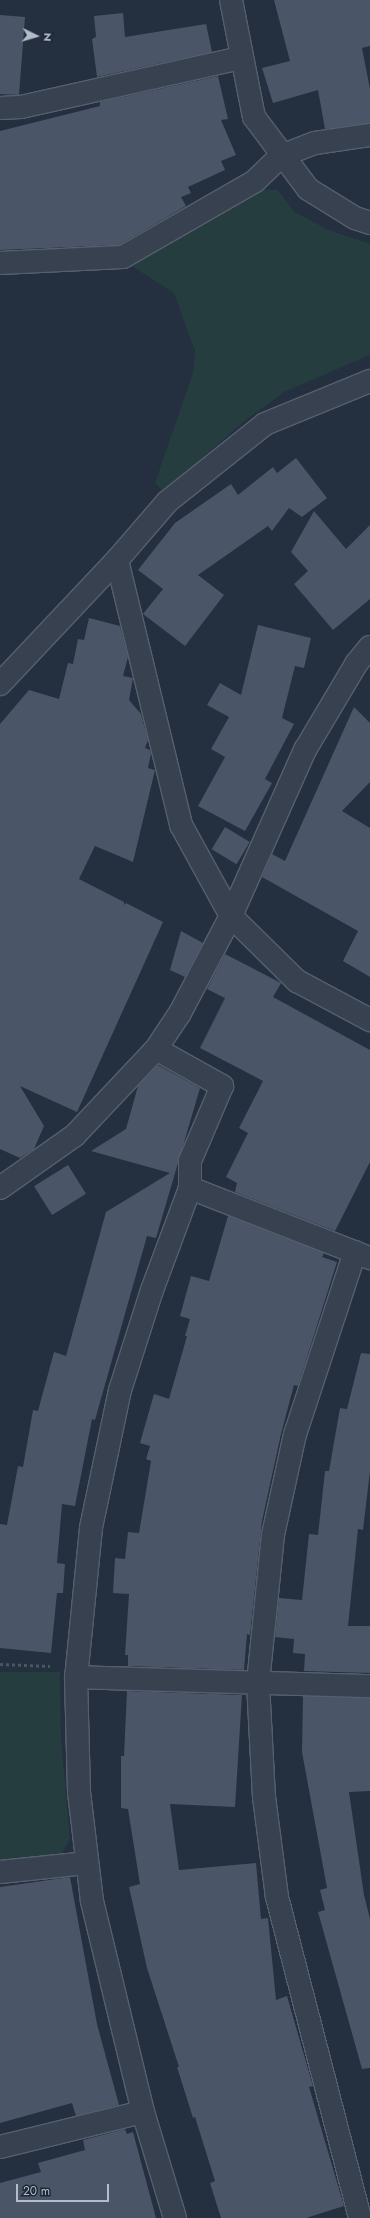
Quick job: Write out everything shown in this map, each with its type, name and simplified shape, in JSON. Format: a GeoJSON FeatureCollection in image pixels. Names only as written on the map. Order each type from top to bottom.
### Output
{"type":"FeatureCollection","features":[{"type":"Feature","properties":{"kind":"street"},"geometry":{"type":"LineString","coordinates":[[232,0],[241,58],[254,117],[281,156],[308,189],[355,218],[370,223]]}},
{"type":"Feature","properties":{"kind":"street"},"geometry":{"type":"LineString","coordinates":[[0,108],[21,107],[241,58]]}},
{"type":"Feature","properties":{"kind":"street"},"geometry":{"type":"LineString","coordinates":[[0,263],[123,257],[255,182],[281,156],[315,143],[370,135]]}},
{"type":"Feature","properties":{"kind":"street"},"geometry":{"type":"LineString","coordinates":[[0,684],[117,560],[167,502],[265,424],[370,381]]}},
{"type":"Feature","properties":{"kind":"street"},"geometry":{"type":"LineString","coordinates":[[117,560],[181,825],[231,916],[297,981],[370,1020]]}},
{"type":"Feature","properties":{"kind":"street"},"geometry":{"type":"LineString","coordinates":[[0,1188],[74,1135],[156,1049],[180,1013],[231,916],[305,750],[356,664],[370,647]]}},
{"type":"Feature","properties":{"kind":"street"},"geometry":{"type":"LineString","coordinates":[[156,1049],[222,1086],[190,1161],[190,1188],[152,1290],[120,1390],[91,1528],[76,1677],[79,1792],[92,1901],[143,2112],[175,2218]]}},
{"type":"Feature","properties":{"kind":"street"},"geometry":{"type":"LineString","coordinates":[[190,1188],[363,1256],[295,1434],[273,1535],[258,1683],[264,1798],[277,1897],[361,2218]]}},
{"type":"Feature","properties":{"kind":"street"},"geometry":{"type":"LineString","coordinates":[[76,1677],[370,1686]]}},
{"type":"Feature","properties":{"kind":"street"},"geometry":{"type":"LineString","coordinates":[[0,1872],[87,1863]]}},
{"type":"Feature","properties":{"kind":"street"},"geometry":{"type":"LineString","coordinates":[[0,2147],[143,2112]]}},
{"type":"Feature","properties":{"kind":"path"},"geometry":{"type":"LineString","coordinates":[[0,1664],[55,1666]]}},
{"type":"Feature","properties":{"kind":"green space"},"geometry":{"type":"Polygon","coordinates":[[[260,189],[278,190],[294,212],[329,230],[370,244],[370,355],[284,392],[247,419],[163,492],[155,483],[193,373],[195,351],[174,293],[130,265],[260,189]]]}},
{"type":"Feature","properties":{"kind":"green space"},"geometry":{"type":"Polygon","coordinates":[[[0,1672],[60,1672],[61,1738],[70,1840],[60,1856],[0,1864],[0,1672]]]}},
{"type":"Feature","properties":{"kind":"building"},"geometry":{"type":"Polygon","coordinates":[[[274,0],[370,0],[370,46],[362,48],[370,89],[370,123],[325,129],[318,90],[273,103],[262,68],[290,61],[274,0]]]}},
{"type":"Feature","properties":{"kind":"building"},"geometry":{"type":"Polygon","coordinates":[[[123,13],[125,37],[206,24],[212,52],[97,77],[92,39],[96,37],[94,16],[123,13]]]}},
{"type":"Feature","properties":{"kind":"building"},"geometry":{"type":"Polygon","coordinates":[[[0,15],[25,17],[19,95],[0,94],[0,15]]]}},
{"type":"Feature","properties":{"kind":"building"},"geometry":{"type":"Polygon","coordinates":[[[218,76],[228,119],[221,120],[236,155],[221,161],[225,170],[188,187],[191,193],[181,197],[186,206],[119,245],[0,250],[0,131],[100,106],[100,102],[218,76]]]}},
{"type":"Feature","properties":{"kind":"building"},"geometry":{"type":"Polygon","coordinates":[[[296,458],[327,498],[302,517],[289,508],[272,531],[268,526],[198,575],[224,595],[185,646],[143,614],[163,589],[138,570],[175,523],[231,484],[238,495],[273,467],[277,473],[296,458]]]}},
{"type":"Feature","properties":{"kind":"building"},"geometry":{"type":"Polygon","coordinates":[[[314,511],[346,549],[370,525],[370,599],[333,630],[294,584],[308,571],[291,552],[314,511]]]}},
{"type":"Feature","properties":{"kind":"building"},"geometry":{"type":"Polygon","coordinates":[[[89,618],[120,626],[128,657],[123,676],[133,678],[129,700],[141,714],[148,740],[145,748],[150,750],[151,754],[148,768],[155,770],[133,862],[95,846],[79,879],[124,902],[124,905],[126,903],[163,922],[77,1112],[20,1086],[44,1126],[34,1149],[20,1158],[0,1149],[0,724],[29,690],[59,699],[68,663],[73,664],[78,639],[84,640],[89,618]]]}},
{"type":"Feature","properties":{"kind":"building"},"geometry":{"type":"Polygon","coordinates":[[[258,625],[311,638],[304,668],[295,666],[282,718],[294,724],[265,779],[272,783],[245,831],[198,806],[225,757],[211,749],[229,717],[207,705],[220,683],[241,695],[258,625]]]}},
{"type":"Feature","properties":{"kind":"building"},"geometry":{"type":"Polygon","coordinates":[[[354,707],[370,723],[370,782],[342,811],[370,828],[370,977],[343,961],[358,931],[262,877],[272,854],[285,861],[354,707]]]}},
{"type":"Feature","properties":{"kind":"building"},"geometry":{"type":"Polygon","coordinates":[[[225,827],[250,842],[236,864],[212,849],[225,827]]]}},
{"type":"Feature","properties":{"kind":"building"},"geometry":{"type":"Polygon","coordinates":[[[181,931],[203,943],[185,977],[170,970],[181,931]]]}},
{"type":"Feature","properties":{"kind":"building"},"geometry":{"type":"Polygon","coordinates":[[[225,954],[281,983],[273,997],[370,1050],[370,1162],[335,1231],[235,1192],[237,1183],[226,1177],[248,1133],[239,1128],[263,1081],[200,1048],[225,998],[207,989],[225,954]]]}},
{"type":"Feature","properties":{"kind":"building"},"geometry":{"type":"Polygon","coordinates":[[[158,1065],[200,1088],[156,1238],[147,1236],[95,1420],[92,1419],[75,1506],[62,1504],[57,1563],[65,1564],[63,1593],[57,1593],[51,1653],[0,1648],[0,1524],[7,1525],[18,1466],[23,1467],[33,1410],[38,1411],[54,1352],[66,1356],[106,1212],[170,1173],[91,1151],[126,1129],[138,1086],[158,1065]]]}},
{"type":"Feature","properties":{"kind":"building"},"geometry":{"type":"Polygon","coordinates":[[[68,1165],[86,1194],[52,1215],[34,1186],[68,1165]]]}},
{"type":"Feature","properties":{"kind":"building"},"geometry":{"type":"Polygon","coordinates":[[[228,1216],[324,1253],[322,1257],[337,1262],[298,1386],[294,1385],[281,1434],[262,1521],[250,1635],[247,1634],[244,1670],[128,1666],[128,1655],[125,1655],[129,1594],[113,1593],[115,1558],[125,1559],[128,1532],[139,1533],[151,1461],[146,1459],[150,1446],[140,1443],[154,1394],[169,1399],[187,1336],[185,1336],[190,1319],[180,1316],[191,1276],[209,1281],[228,1216]]]}},
{"type":"Feature","properties":{"kind":"building"},"geometry":{"type":"Polygon","coordinates":[[[361,1353],[370,1354],[370,1471],[363,1530],[358,1529],[348,1626],[370,1626],[370,1673],[304,1671],[305,1654],[293,1653],[294,1639],[275,1637],[279,1598],[302,1600],[309,1534],[318,1535],[325,1471],[329,1471],[340,1408],[347,1409],[361,1353]]]}},
{"type":"Feature","properties":{"kind":"building"},"geometry":{"type":"Polygon","coordinates":[[[127,1691],[242,1695],[235,1807],[170,1804],[179,1870],[256,1863],[261,1919],[268,1918],[276,2000],[287,1996],[313,2086],[309,2087],[344,2206],[306,2218],[221,2218],[210,2183],[215,2181],[195,2117],[193,2118],[177,2067],[179,2067],[147,1968],[129,1887],[140,1884],[128,1809],[121,1808],[121,1756],[124,1756],[127,1691]]]}},
{"type":"Feature","properties":{"kind":"building"},"geometry":{"type":"Polygon","coordinates":[[[303,1696],[370,1698],[370,1791],[349,1792],[364,1895],[370,1919],[370,2068],[362,2069],[318,1912],[325,1910],[320,1890],[327,1888],[302,1752],[303,1696]]]}},
{"type":"Feature","properties":{"kind":"building"},"geometry":{"type":"Polygon","coordinates":[[[70,1877],[97,2024],[119,2105],[76,2116],[72,2103],[0,2123],[0,1887],[70,1877]]]}},
{"type":"Feature","properties":{"kind":"building"},"geometry":{"type":"Polygon","coordinates":[[[125,2129],[127,2134],[133,2132],[156,2218],[0,2218],[0,2183],[41,2172],[38,2163],[85,2150],[83,2140],[125,2129]]]}}]}
